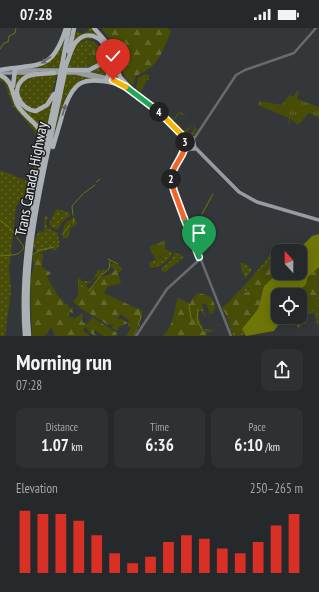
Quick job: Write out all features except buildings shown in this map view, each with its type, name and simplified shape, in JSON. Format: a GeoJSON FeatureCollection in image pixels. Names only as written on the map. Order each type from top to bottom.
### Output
{"type":"FeatureCollection","features":[{"type":"Feature","properties":{"kind":"highway"},"geometry":{"type":"LineString","coordinates":[[0,72],[30,68],[43,63],[52,56],[59,47],[66,28]]}},
{"type":"Feature","properties":{"kind":"highway","name":"Trans Canada Highway"},"geometry":{"type":"LineString","coordinates":[[65,67],[69,28]]}},
{"type":"Feature","properties":{"kind":"highway","name":"Trans Canada Highway"},"geometry":{"type":"LineString","coordinates":[[25,336],[23,301],[25,255],[61,81],[74,28]]}},
{"type":"Feature","properties":{"kind":"highway"},"geometry":{"type":"LineString","coordinates":[[94,28],[107,42],[120,77],[138,96]]}},
{"type":"Feature","properties":{"kind":"highway"},"geometry":{"type":"LineString","coordinates":[[91,36],[98,38],[104,43],[106,52],[101,64],[89,70],[65,67],[74,45],[79,39],[91,36]]}},
{"type":"Feature","properties":{"kind":"highway"},"geometry":{"type":"LineString","coordinates":[[107,79],[113,62],[112,56]]}},
{"type":"Feature","properties":{"kind":"highway"},"geometry":{"type":"LineString","coordinates":[[0,72],[8,80],[18,106],[37,125],[42,134],[42,174]]}},
{"type":"Feature","properties":{"kind":"highway"},"geometry":{"type":"LineString","coordinates":[[13,90],[15,72]]}},
{"type":"Feature","properties":{"kind":"highway"},"geometry":{"type":"LineString","coordinates":[[54,73],[32,75],[23,79],[17,90],[19,102],[24,107],[31,110],[44,108],[50,103],[61,81]]}},
{"type":"Feature","properties":{"kind":"highway"},"geometry":{"type":"LineString","coordinates":[[42,174],[68,98],[74,88],[82,82],[91,80],[113,84]]}},
{"type":"Feature","properties":{"kind":"highway","name":"Trans Canada Highway"},"geometry":{"type":"LineString","coordinates":[[29,336],[27,274],[42,174]]}},
{"type":"Feature","properties":{"kind":"main road"},"geometry":{"type":"LineString","coordinates":[[15,72],[65,67],[107,79],[126,87],[164,116],[184,138],[242,195],[258,202],[318,220]]}},
{"type":"Feature","properties":{"kind":"main road"},"geometry":{"type":"LineString","coordinates":[[0,72],[84,74],[107,79],[113,84],[138,96]]}},
{"type":"Feature","properties":{"kind":"main road"},"geometry":{"type":"LineString","coordinates":[[184,138],[193,138],[195,149]]}},
{"type":"Feature","properties":{"kind":"main road"},"geometry":{"type":"LineString","coordinates":[[184,138],[185,151],[195,149]]}},
{"type":"Feature","properties":{"kind":"street"},"geometry":{"type":"LineString","coordinates":[[231,336],[171,182],[174,168],[236,75],[245,70],[294,53],[316,28]]}},
{"type":"Feature","properties":{"kind":"street"},"geometry":{"type":"LineString","coordinates":[[136,336],[167,290],[200,259]]}},
{"type":"Feature","properties":{"kind":"green space"},"geometry":{"type":"Polygon","coordinates":[[[67,28],[59,68],[29,69],[43,64],[53,54],[67,28]]]}},
{"type":"Feature","properties":{"kind":"green space"},"geometry":{"type":"Polygon","coordinates":[[[74,28],[77,28],[76,31],[82,34],[89,30],[88,28],[93,28],[104,40],[111,59],[106,75],[82,70],[95,68],[103,64],[106,60],[107,51],[99,37],[71,43],[74,28]]]}},
{"type":"Feature","properties":{"kind":"green space"},"geometry":{"type":"Polygon","coordinates":[[[101,28],[168,28],[171,32],[162,53],[155,63],[150,68],[136,76],[133,86],[125,77],[114,44],[101,28]]]}},
{"type":"Feature","properties":{"kind":"green space"},"geometry":{"type":"Polygon","coordinates":[[[88,37],[78,44],[88,40],[94,42],[101,49],[103,48],[105,52],[101,62],[98,63],[101,60],[99,51],[84,60],[88,65],[94,63],[96,66],[67,68],[77,41],[88,37]]]}},
{"type":"Feature","properties":{"kind":"green space"},"geometry":{"type":"Polygon","coordinates":[[[92,51],[101,51],[103,53],[96,66],[94,63],[88,65],[83,60],[88,59],[93,54],[92,51]]]}},
{"type":"Feature","properties":{"kind":"green space"},"geometry":{"type":"Polygon","coordinates":[[[16,74],[30,74],[17,86],[19,100],[26,109],[35,112],[53,99],[44,145],[36,127],[24,111],[15,94],[14,85],[16,74]]]}},
{"type":"Feature","properties":{"kind":"green space"},"geometry":{"type":"Polygon","coordinates":[[[145,74],[149,75],[149,80],[147,80],[141,92],[136,88],[138,78],[145,74]]]}},
{"type":"Feature","properties":{"kind":"green space"},"geometry":{"type":"Polygon","coordinates":[[[39,75],[57,75],[51,96],[46,105],[34,109],[21,102],[18,88],[23,80],[39,75]]]}},
{"type":"Feature","properties":{"kind":"green space"},"geometry":{"type":"Polygon","coordinates":[[[66,75],[79,75],[91,78],[81,81],[74,86],[68,94],[63,104],[52,144],[66,75]]]}},
{"type":"Feature","properties":{"kind":"green space"},"geometry":{"type":"Polygon","coordinates":[[[0,76],[7,80],[14,101],[39,131],[41,142],[32,196],[31,179],[38,149],[35,132],[13,106],[4,82],[0,81],[0,76]]]}},
{"type":"Feature","properties":{"kind":"green space"},"geometry":{"type":"Polygon","coordinates":[[[297,91],[299,91],[297,99],[319,107],[319,118],[309,113],[298,125],[291,119],[288,125],[289,118],[258,105],[259,101],[282,105],[289,95],[294,97],[297,91]]]}},
{"type":"Feature","properties":{"kind":"green space"},"geometry":{"type":"Polygon","coordinates":[[[151,101],[173,119],[180,111],[187,119],[180,113],[173,121],[176,123],[182,118],[176,124],[179,126],[183,123],[180,127],[183,131],[190,127],[187,124],[191,127],[186,132],[189,135],[195,128],[191,123],[197,129],[192,137],[187,137],[172,121],[149,102],[151,101]]]}},
{"type":"Feature","properties":{"kind":"green space"},"geometry":{"type":"Polygon","coordinates":[[[0,170],[27,181],[30,186],[16,207],[9,270],[11,290],[5,336],[0,336],[0,170]]]}},
{"type":"Feature","properties":{"kind":"green space"},"geometry":{"type":"Polygon","coordinates":[[[56,209],[69,212],[70,216],[63,221],[58,229],[52,228],[49,224],[56,209]]]}},
{"type":"Feature","properties":{"kind":"green space"},"geometry":{"type":"Polygon","coordinates":[[[45,215],[48,217],[46,223],[47,228],[58,233],[59,246],[56,250],[50,249],[39,253],[33,248],[34,241],[39,231],[44,232],[45,215]]]}},
{"type":"Feature","properties":{"kind":"green space"},"geometry":{"type":"Polygon","coordinates":[[[75,218],[77,224],[70,227],[68,238],[63,239],[63,229],[65,223],[75,218]]]}},
{"type":"Feature","properties":{"kind":"green space"},"geometry":{"type":"Polygon","coordinates":[[[165,240],[165,252],[156,260],[149,247],[165,240]]]}},
{"type":"Feature","properties":{"kind":"green space"},"geometry":{"type":"Polygon","coordinates":[[[165,250],[173,252],[164,263],[151,268],[149,263],[161,257],[165,250]]]}},
{"type":"Feature","properties":{"kind":"green space"},"geometry":{"type":"Polygon","coordinates":[[[37,252],[43,254],[42,267],[51,273],[47,277],[58,296],[64,301],[63,303],[67,304],[69,308],[73,307],[73,313],[69,312],[69,317],[75,318],[83,313],[82,322],[87,324],[92,317],[117,333],[116,336],[104,336],[94,330],[94,333],[97,336],[91,334],[85,327],[83,330],[90,336],[55,336],[50,328],[45,336],[32,336],[30,280],[34,265],[32,257],[37,252]]]}},
{"type":"Feature","properties":{"kind":"green space"},"geometry":{"type":"Polygon","coordinates":[[[175,252],[184,257],[164,273],[161,268],[170,261],[175,252]]]}},
{"type":"Feature","properties":{"kind":"green space"},"geometry":{"type":"Polygon","coordinates":[[[271,252],[271,264],[260,272],[254,279],[247,293],[239,291],[271,252]]]}},
{"type":"Feature","properties":{"kind":"green space"},"geometry":{"type":"Polygon","coordinates":[[[113,263],[120,266],[123,270],[118,273],[121,283],[107,287],[104,293],[142,311],[142,317],[138,323],[139,327],[134,336],[126,336],[131,328],[128,326],[129,321],[121,314],[117,319],[122,319],[128,323],[120,326],[117,331],[112,328],[113,324],[108,325],[80,308],[73,301],[78,296],[78,288],[80,286],[80,291],[82,291],[86,285],[88,288],[94,286],[100,276],[104,276],[114,271],[115,270],[109,266],[113,263]]]}},
{"type":"Feature","properties":{"kind":"green space"},"geometry":{"type":"Polygon","coordinates":[[[240,263],[244,263],[252,270],[245,279],[240,263]]]}},
{"type":"Feature","properties":{"kind":"green space"},"geometry":{"type":"Polygon","coordinates":[[[271,263],[272,280],[265,284],[258,309],[237,336],[232,329],[223,308],[239,291],[247,293],[255,273],[265,270],[271,263]]]}},
{"type":"Feature","properties":{"kind":"green space"},"geometry":{"type":"Polygon","coordinates":[[[319,267],[318,305],[311,312],[307,303],[307,288],[302,288],[310,275],[319,267]]]}},
{"type":"Feature","properties":{"kind":"green space"},"geometry":{"type":"Polygon","coordinates":[[[104,269],[106,272],[86,285],[85,290],[80,291],[80,286],[78,288],[78,279],[80,277],[81,281],[92,281],[98,270],[100,271],[104,269]]]}},
{"type":"Feature","properties":{"kind":"green space"},"geometry":{"type":"Polygon","coordinates":[[[319,285],[318,329],[314,313],[308,314],[307,319],[307,303],[313,311],[317,307],[319,285]]]}},
{"type":"Feature","properties":{"kind":"green space"},"geometry":{"type":"Polygon","coordinates":[[[238,292],[223,312],[222,308],[238,292]]]}},
{"type":"Feature","properties":{"kind":"green space"},"geometry":{"type":"Polygon","coordinates":[[[199,293],[212,299],[217,311],[214,308],[214,312],[210,314],[205,300],[195,313],[197,326],[202,331],[206,330],[206,336],[163,336],[171,324],[177,299],[179,298],[190,304],[194,296],[199,293]]]}},
{"type":"Feature","properties":{"kind":"green space"},"geometry":{"type":"Polygon","coordinates":[[[205,300],[206,303],[202,305],[206,318],[201,311],[198,312],[199,320],[202,321],[199,321],[204,330],[222,324],[208,329],[214,331],[215,332],[213,331],[205,334],[207,331],[200,329],[198,327],[195,313],[205,300]]]}},
{"type":"Feature","properties":{"kind":"green space"},"geometry":{"type":"Polygon","coordinates":[[[225,316],[232,329],[239,333],[242,329],[246,335],[233,336],[225,316]]]}},
{"type":"Feature","properties":{"kind":"green space"},"geometry":{"type":"Polygon","coordinates":[[[297,324],[302,324],[300,328],[297,327],[297,324]]]}},
{"type":"Feature","properties":{"kind":"shaded area"},"geometry":{"type":"Polygon","coordinates":[[[319,234],[319,267],[308,277],[306,284],[302,288],[271,288],[271,324],[279,324],[274,331],[246,336],[242,329],[258,309],[264,286],[271,280],[307,280],[307,244],[304,244],[312,236],[319,234]]]}},
{"type":"Feature","properties":{"kind":"waterway"},"geometry":{"type":"LineString","coordinates":[[0,49],[4,43],[8,42],[9,36],[15,33],[16,28]]}},
{"type":"Feature","properties":{"kind":"waterway"},"geometry":{"type":"LineString","coordinates":[[96,182],[100,179]]}},
{"type":"Feature","properties":{"kind":"waterway"},"geometry":{"type":"LineString","coordinates":[[84,193],[95,185]]}},
{"type":"Feature","properties":{"kind":"waterway"},"geometry":{"type":"LineString","coordinates":[[73,215],[72,206],[83,194]]}},
{"type":"Feature","properties":{"kind":"waterway"},"geometry":{"type":"LineString","coordinates":[[202,214],[213,194]]}},
{"type":"Feature","properties":{"kind":"waterway"},"geometry":{"type":"LineString","coordinates":[[73,223],[74,218]]}},
{"type":"Feature","properties":{"kind":"waterway"},"geometry":{"type":"LineString","coordinates":[[0,220],[10,228],[24,247],[20,253],[0,256]]}},
{"type":"Feature","properties":{"kind":"waterway"},"geometry":{"type":"LineString","coordinates":[[62,235],[70,225]]}},
{"type":"Feature","properties":{"kind":"waterway"},"geometry":{"type":"LineString","coordinates":[[32,255],[40,250],[54,247]]}},
{"type":"Feature","properties":{"kind":"waterway"},"geometry":{"type":"LineString","coordinates":[[108,259],[118,264]]}},
{"type":"Feature","properties":{"kind":"waterway"},"geometry":{"type":"LineString","coordinates":[[89,291],[100,276],[109,269],[110,261]]}},
{"type":"Feature","properties":{"kind":"waterway"},"geometry":{"type":"LineString","coordinates":[[189,304],[191,318],[197,325]]}},
{"type":"Feature","properties":{"kind":"waterway"},"geometry":{"type":"LineString","coordinates":[[138,309],[141,318],[138,324],[140,326]]}},
{"type":"Feature","properties":{"kind":"waterway"},"geometry":{"type":"LineString","coordinates":[[198,309],[197,320],[201,328]]}},
{"type":"Feature","properties":{"kind":"route"},"geometry":{"type":"LineString","coordinates":[[113,80],[126,87],[164,116],[183,136],[183,139],[186,142],[186,149],[171,175],[171,182],[199,257]]}}]}
